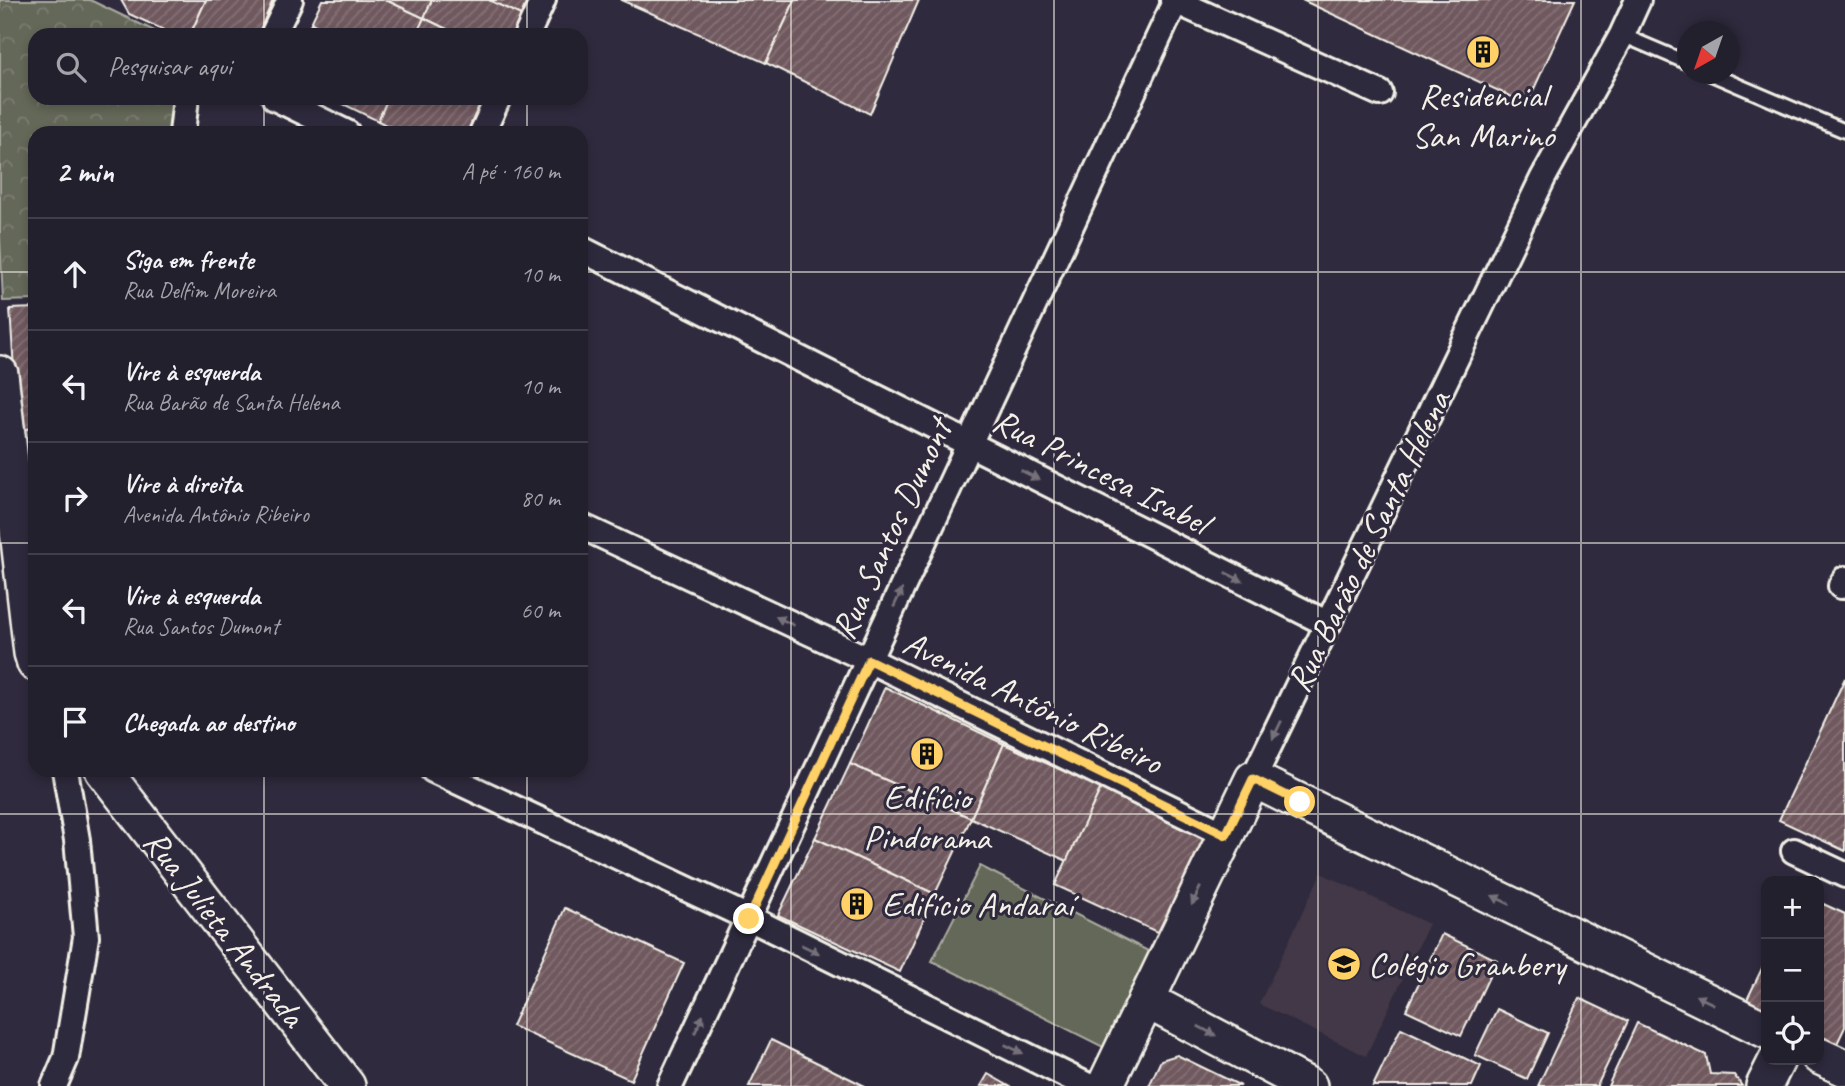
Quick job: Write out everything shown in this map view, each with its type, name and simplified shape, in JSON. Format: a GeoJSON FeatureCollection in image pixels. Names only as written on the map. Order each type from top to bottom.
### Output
{"type":"FeatureCollection","features":[{"type":"Feature","properties":{"kind":"street"},"geometry":{"type":"LineString","coordinates":[[276,28],[290,0]]}},
{"type":"Feature","properties":{"kind":"street"},"geometry":{"type":"LineString","coordinates":[[530,28],[543,0]]}},
{"type":"Feature","properties":{"kind":"street"},"geometry":{"type":"LineString","coordinates":[[1175,0],[1380,93]]}},
{"type":"Feature","properties":{"kind":"street","name":"Rua Santos Dumont"},"geometry":{"type":"LineString","coordinates":[[670,1086],[1175,0]]}},
{"type":"Feature","properties":{"kind":"street","name":"Rua Barão de Santa Helena"},"geometry":{"type":"LineString","coordinates":[[1105,1086],[1544,178],[1622,35],[1638,0]]}},
{"type":"Feature","properties":{"kind":"street"},"geometry":{"type":"LineString","coordinates":[[183,126],[185,105]]}},
{"type":"Feature","properties":{"kind":"street"},"geometry":{"type":"LineString","coordinates":[[289,105],[333,126]]}},
{"type":"Feature","properties":{"kind":"street"},"geometry":{"type":"LineString","coordinates":[[485,126],[495,105]]}},
{"type":"Feature","properties":{"kind":"street","name":"Rua Princesa Isabel"},"geometry":{"type":"LineString","coordinates":[[588,253],[1328,624]]}},
{"type":"Feature","properties":{"kind":"street"},"geometry":{"type":"LineString","coordinates":[[0,374],[28,618]]}},
{"type":"Feature","properties":{"kind":"street","name":"Avenida Antônio Ribeiro"},"geometry":{"type":"LineString","coordinates":[[588,529],[869,660],[1226,835]]}},
{"type":"Feature","properties":{"kind":"street"},"geometry":{"type":"LineString","coordinates":[[54,1086],[66,1058],[86,937],[77,840],[66,777]]}},
{"type":"Feature","properties":{"kind":"street","name":"Rua Julieta Andrada"},"geometry":{"type":"LineString","coordinates":[[108,777],[347,1086]]}},
{"type":"Feature","properties":{"kind":"street"},"geometry":{"type":"LineString","coordinates":[[448,777],[749,919],[1088,1086]]}},
{"type":"Feature","properties":{"kind":"street"},"geometry":{"type":"LineString","coordinates":[[1253,779],[1761,1028]]}},
{"type":"Feature","properties":{"kind":"street"},"geometry":{"type":"LineString","coordinates":[[1794,851],[1845,875]]}},
{"type":"Feature","properties":{"kind":"street"},"geometry":{"type":"LineString","coordinates":[[1146,1000],[1309,1086]]}},
{"type":"Feature","properties":{"kind":"street"},"geometry":{"type":"LineString","coordinates":[[1824,1058],[1845,1068]]}},
{"type":"Feature","properties":{"kind":"street"},"geometry":{"type":"LineString","coordinates":[[1764,1086],[1774,1065]]}},
{"type":"Feature","properties":{"kind":"lane"},"geometry":{"type":"LineString","coordinates":[[1622,35],[1677,58]]}},
{"type":"Feature","properties":{"kind":"lane"},"geometry":{"type":"LineString","coordinates":[[1735,84],[1845,131]]}},
{"type":"Feature","properties":{"kind":"shaded area","name":"Colégio Granbery"},"geometry":{"type":"Polygon","coordinates":[[[1321,873],[1429,924],[1366,1056],[1259,1004],[1321,873]]]}},
{"type":"Feature","properties":{"kind":"green space"},"geometry":{"type":"Polygon","coordinates":[[[0,0],[90,0],[148,28],[28,28],[28,105],[173,105],[172,126],[28,126],[28,300],[3,301],[0,237],[0,0]]]}},
{"type":"Feature","properties":{"kind":"green space"},"geometry":{"type":"Polygon","coordinates":[[[980,866],[1158,956],[1111,1051],[932,961],[980,866]]]}},
{"type":"Feature","properties":{"kind":"building"},"geometry":{"type":"Polygon","coordinates":[[[121,0],[206,0],[193,28],[160,28],[129,14],[121,0]]]}},
{"type":"Feature","properties":{"kind":"building"},"geometry":{"type":"Polygon","coordinates":[[[206,0],[273,0],[261,28],[193,28],[206,0]]]}},
{"type":"Feature","properties":{"kind":"building"},"geometry":{"type":"Polygon","coordinates":[[[322,0],[386,0],[424,18],[419,28],[321,28],[311,23],[322,0]]]}},
{"type":"Feature","properties":{"kind":"building"},"geometry":{"type":"Polygon","coordinates":[[[386,0],[432,0],[424,18],[386,0]]]}},
{"type":"Feature","properties":{"kind":"building"},"geometry":{"type":"Polygon","coordinates":[[[432,0],[489,0],[523,16],[517,28],[445,28],[424,18],[432,0]]]}},
{"type":"Feature","properties":{"kind":"building"},"geometry":{"type":"Polygon","coordinates":[[[489,0],[531,0],[523,16],[489,0]]]}},
{"type":"Feature","properties":{"kind":"building"},"geometry":{"type":"Polygon","coordinates":[[[621,0],[795,0],[766,63],[621,0]]]}},
{"type":"Feature","properties":{"kind":"building"},"geometry":{"type":"Polygon","coordinates":[[[795,0],[919,0],[870,114],[766,63],[795,0]]]}},
{"type":"Feature","properties":{"kind":"building","name":"Residencial San Marino"},"geometry":{"type":"Polygon","coordinates":[[[1302,0],[1575,0],[1527,104],[1302,0]]]}},
{"type":"Feature","properties":{"kind":"building"},"geometry":{"type":"Polygon","coordinates":[[[424,18],[445,28],[419,28],[424,18]]]}},
{"type":"Feature","properties":{"kind":"building"},"geometry":{"type":"Polygon","coordinates":[[[311,23],[321,28],[308,28],[311,23]]]}},
{"type":"Feature","properties":{"kind":"building"},"geometry":{"type":"Polygon","coordinates":[[[345,105],[385,105],[378,121],[345,105]]]}},
{"type":"Feature","properties":{"kind":"building"},"geometry":{"type":"Polygon","coordinates":[[[385,105],[482,105],[472,126],[388,126],[378,121],[385,105]]]}},
{"type":"Feature","properties":{"kind":"building"},"geometry":{"type":"Polygon","coordinates":[[[28,308],[28,429],[18,430],[10,309],[28,308]]]}},
{"type":"Feature","properties":{"kind":"building"},"geometry":{"type":"Polygon","coordinates":[[[28,429],[28,516],[18,430],[28,429]]]}},
{"type":"Feature","properties":{"kind":"building"},"geometry":{"type":"Polygon","coordinates":[[[1845,678],[1845,851],[1779,820],[1845,678]]]}},
{"type":"Feature","properties":{"kind":"building","name":"Edifício Pindorama"},"geometry":{"type":"Polygon","coordinates":[[[885,687],[1004,744],[971,818],[850,764],[885,687]]]}},
{"type":"Feature","properties":{"kind":"building"},"geometry":{"type":"Polygon","coordinates":[[[1004,744],[1101,788],[1067,861],[971,818],[1004,744]]]}},
{"type":"Feature","properties":{"kind":"building"},"geometry":{"type":"Polygon","coordinates":[[[850,764],[971,818],[935,894],[815,838],[850,764]]]}},
{"type":"Feature","properties":{"kind":"building"},"geometry":{"type":"Polygon","coordinates":[[[1101,788],[1205,837],[1186,880],[1178,908],[1170,909],[1159,933],[1055,885],[1101,788]]]}},
{"type":"Feature","properties":{"kind":"building","name":"Edifício Andaraí"},"geometry":{"type":"Polygon","coordinates":[[[815,838],[935,894],[900,972],[778,915],[815,838]]]}},
{"type":"Feature","properties":{"kind":"building"},"geometry":{"type":"Polygon","coordinates":[[[1824,904],[1845,914],[1845,1027],[1833,1052],[1824,1048],[1824,904]]]}},
{"type":"Feature","properties":{"kind":"building"},"geometry":{"type":"Polygon","coordinates":[[[565,908],[684,963],[631,1080],[512,1026],[565,908]]]}},
{"type":"Feature","properties":{"kind":"building"},"geometry":{"type":"Polygon","coordinates":[[[1442,934],[1497,960],[1461,1036],[1406,1010],[1442,934]]]}},
{"type":"Feature","properties":{"kind":"building"},"geometry":{"type":"Polygon","coordinates":[[[1761,970],[1761,1017],[1743,1008],[1761,970]]]}},
{"type":"Feature","properties":{"kind":"building"},"geometry":{"type":"Polygon","coordinates":[[[1579,998],[1628,1021],[1597,1086],[1538,1086],[1579,998]]]}},
{"type":"Feature","properties":{"kind":"building"},"geometry":{"type":"Polygon","coordinates":[[[1497,1009],[1548,1033],[1527,1079],[1475,1055],[1497,1009]]]}},
{"type":"Feature","properties":{"kind":"building"},"geometry":{"type":"Polygon","coordinates":[[[1637,1023],[1706,1055],[1710,1074],[1734,1075],[1742,1086],[1608,1086],[1637,1023]]]}},
{"type":"Feature","properties":{"kind":"building"},"geometry":{"type":"Polygon","coordinates":[[[1401,1028],[1481,1066],[1472,1086],[1373,1086],[1401,1028]]]}},
{"type":"Feature","properties":{"kind":"building"},"geometry":{"type":"Polygon","coordinates":[[[771,1040],[865,1086],[749,1086],[771,1040]]]}},
{"type":"Feature","properties":{"kind":"building"},"geometry":{"type":"Polygon","coordinates":[[[1177,1055],[1241,1086],[1149,1086],[1161,1060],[1177,1055]]]}},
{"type":"Feature","properties":{"kind":"building"},"geometry":{"type":"Polygon","coordinates":[[[988,1074],[1009,1086],[981,1086],[988,1074]]]}},
{"type":"Feature","properties":{"kind":"place","name":"Residencial San Marino"},"geometry":{"type":"Point","coordinates":[1483,52]}},
{"type":"Feature","properties":{"kind":"place","name":"Edifício Pindorama"},"geometry":{"type":"Point","coordinates":[927,754]}},
{"type":"Feature","properties":{"kind":"place","name":"Edifício Andaraí"},"geometry":{"type":"Point","coordinates":[857,904]}},
{"type":"Feature","properties":{"kind":"place","name":"Colégio Granbery"},"geometry":{"type":"Point","coordinates":[1344,964]}},
{"type":"Feature","properties":{"kind":"route"},"geometry":{"type":"LineString","coordinates":[[749,919],[869,660],[1226,835],[1253,779],[1300,802]]}}]}
